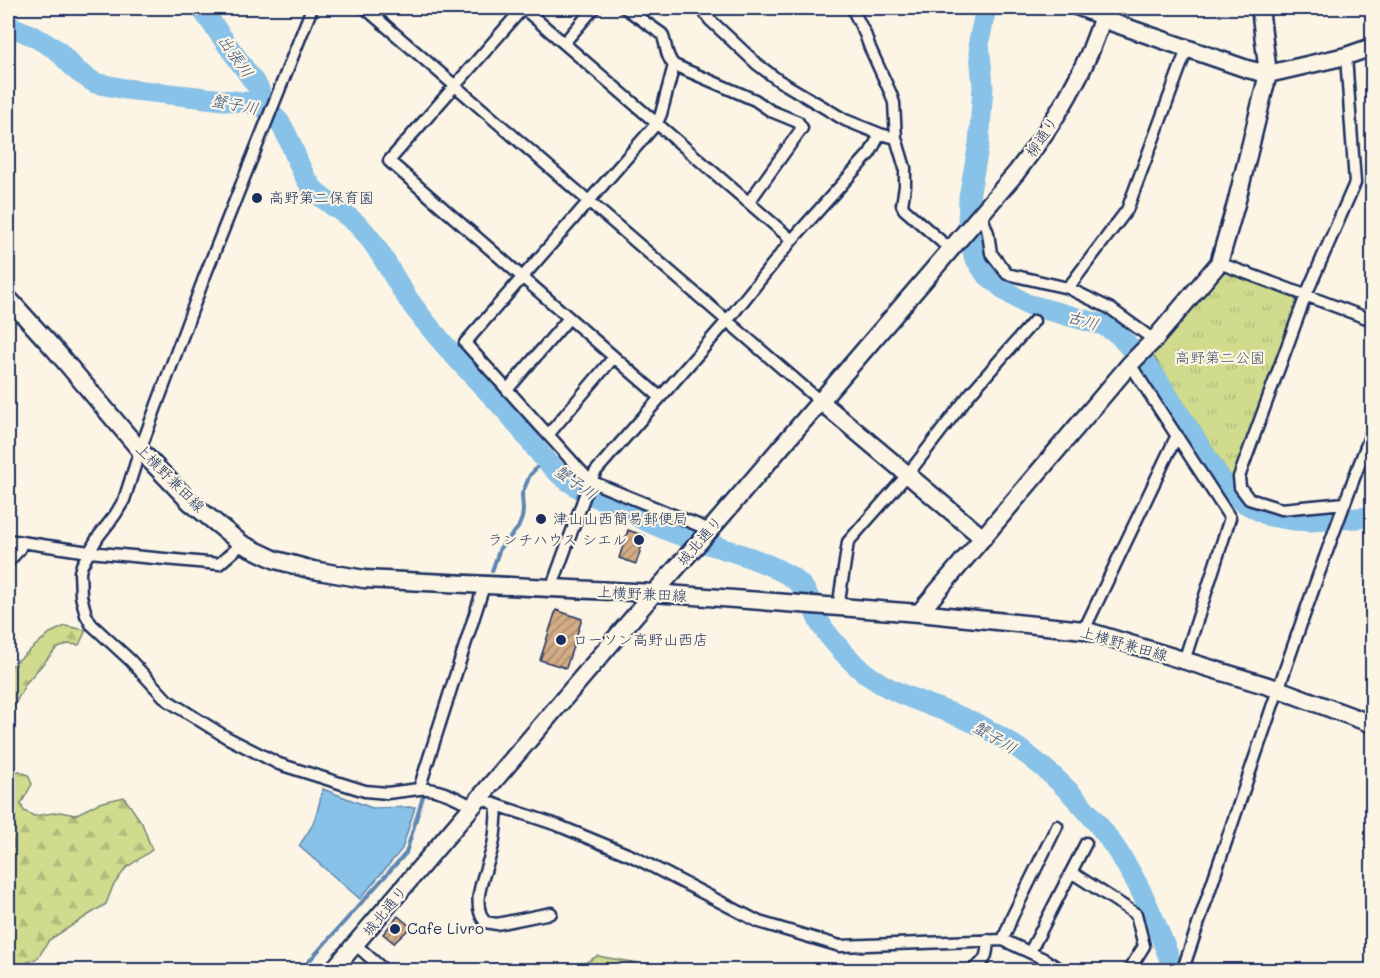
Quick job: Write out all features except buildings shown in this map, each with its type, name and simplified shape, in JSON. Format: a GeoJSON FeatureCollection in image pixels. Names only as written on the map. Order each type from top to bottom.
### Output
{"type":"FeatureCollection","features":[{"type":"Feature","properties":{"kind":"street"},"geometry":{"type":"LineString","coordinates":[[312,8],[204,278],[140,450],[124,500],[82,565],[81,596],[91,624],[130,660],[167,700],[226,737],[279,764],[375,793],[432,789],[464,801],[497,806],[556,825],[632,856],[759,922],[840,946],[1003,940],[1044,959],[1060,970]]}},
{"type":"Feature","properties":{"kind":"street"},"geometry":{"type":"LineString","coordinates":[[365,8],[820,401],[983,538]]}},
{"type":"Feature","properties":{"kind":"street"},"geometry":{"type":"LineString","coordinates":[[660,397],[389,161],[523,8],[792,240]]}},
{"type":"Feature","properties":{"kind":"street"},"geometry":{"type":"LineString","coordinates":[[564,43],[594,8]]}},
{"type":"Feature","properties":{"kind":"street"},"geometry":{"type":"LineString","coordinates":[[625,8],[662,34],[667,56],[674,65],[755,100],[771,111],[798,122],[802,128],[749,202]]}},
{"type":"Feature","properties":{"kind":"street"},"geometry":{"type":"LineString","coordinates":[[701,8],[710,20],[757,64],[778,80],[845,120],[896,138]]}},
{"type":"Feature","properties":{"kind":"street"},"geometry":{"type":"LineString","coordinates":[[852,8],[894,103],[896,138],[905,168],[902,205],[953,248]]}},
{"type":"Feature","properties":{"kind":"street"},"geometry":{"type":"LineString","coordinates":[[1073,8],[1104,13],[1187,49],[1268,74],[1346,56],[1372,47]]}},
{"type":"Feature","properties":{"kind":"street"},"geometry":{"type":"LineString","coordinates":[[919,614],[1130,364],[1154,340],[1219,263],[1268,74],[1260,8]]}},
{"type":"Feature","properties":{"kind":"street","name":"柳通り"},"geometry":{"type":"LineString","coordinates":[[953,248],[1016,173],[1057,115],[1089,54],[1104,13]]}},
{"type":"Feature","properties":{"kind":"street"},"geometry":{"type":"LineString","coordinates":[[1068,288],[1127,210],[1187,49]]}},
{"type":"Feature","properties":{"kind":"street"},"geometry":{"type":"LineString","coordinates":[[1345,503],[1281,508],[1249,499],[1240,487],[1239,477],[1306,295],[1355,183],[1346,56]]}},
{"type":"Feature","properties":{"kind":"street"},"geometry":{"type":"LineString","coordinates":[[674,65],[657,123],[465,344],[590,481],[709,532]]}},
{"type":"Feature","properties":{"kind":"street"},"geometry":{"type":"LineString","coordinates":[[551,589],[590,481],[596,471],[727,321],[792,240],[870,153],[880,134]]}},
{"type":"Feature","properties":{"kind":"street"},"geometry":{"type":"LineString","coordinates":[[980,216],[988,233],[991,253],[1007,274],[1068,288],[1111,309],[1154,340]]}},
{"type":"Feature","properties":{"kind":"street","name":"城北通り"},"geometry":{"type":"LineString","coordinates":[[333,970],[953,248]]}},
{"type":"Feature","properties":{"kind":"street"},"geometry":{"type":"LineString","coordinates":[[1219,263],[1372,320]]}},
{"type":"Feature","properties":{"kind":"street","name":"上横野兼田線"},"geometry":{"type":"LineString","coordinates":[[8,298],[140,450],[190,502],[242,544],[276,560],[313,570],[364,579],[654,594],[919,614],[1084,630],[1278,689],[1372,724]]}},
{"type":"Feature","properties":{"kind":"street"},"geometry":{"type":"LineString","coordinates":[[507,390],[569,318]]}},
{"type":"Feature","properties":{"kind":"street"},"geometry":{"type":"LineString","coordinates":[[831,607],[848,542],[908,474],[969,396],[1034,321]]}},
{"type":"Feature","properties":{"kind":"street"},"geometry":{"type":"LineString","coordinates":[[548,435],[614,357]]}},
{"type":"Feature","properties":{"kind":"street"},"geometry":{"type":"LineString","coordinates":[[1130,364],[1230,518],[1184,661]]}},
{"type":"Feature","properties":{"kind":"street"},"geometry":{"type":"LineString","coordinates":[[1186,970],[1184,966],[1278,689],[1372,431]]}},
{"type":"Feature","properties":{"kind":"street"},"geometry":{"type":"LineString","coordinates":[[1084,630],[1177,435]]}},
{"type":"Feature","properties":{"kind":"street"},"geometry":{"type":"LineString","coordinates":[[8,540],[89,552],[219,564],[242,544]]}},
{"type":"Feature","properties":{"kind":"street"},"geometry":{"type":"LineString","coordinates":[[8,562],[22,543]]}},
{"type":"Feature","properties":{"kind":"street"},"geometry":{"type":"LineString","coordinates":[[419,789],[482,586]]}},
{"type":"Feature","properties":{"kind":"street"},"geometry":{"type":"LineString","coordinates":[[497,806],[492,849],[480,890],[480,916],[485,922],[497,924],[551,913]]}},
{"type":"Feature","properties":{"kind":"street"},"geometry":{"type":"LineString","coordinates":[[1003,940],[1057,826]]}},
{"type":"Feature","properties":{"kind":"street"},"geometry":{"type":"LineString","coordinates":[[1030,952],[1086,843]]}},
{"type":"Feature","properties":{"kind":"street"},"geometry":{"type":"LineString","coordinates":[[1071,872],[1136,914],[1144,946],[1129,970]]}},
{"type":"Feature","properties":{"kind":"street"},"geometry":{"type":"LineString","coordinates":[[972,970],[985,960],[988,940]]}},
{"type":"Feature","properties":{"kind":"street"},"geometry":{"type":"LineString","coordinates":[[356,945],[384,970]]}},
{"type":"Feature","properties":{"kind":"green space","name":"高野第二公園"},"geometry":{"type":"Polygon","coordinates":[[[1227,272],[1294,297],[1298,303],[1232,479],[1152,354],[1222,273],[1227,272]]]}},
{"type":"Feature","properties":{"kind":"green space"},"geometry":{"type":"Polygon","coordinates":[[[65,626],[86,630],[79,645],[68,644],[56,649],[26,683],[13,708],[15,721],[12,733],[8,737],[8,669],[50,633],[65,626]]]}},
{"type":"Feature","properties":{"kind":"green space"},"geometry":{"type":"Polygon","coordinates":[[[19,771],[28,775],[32,784],[21,804],[24,811],[34,816],[60,812],[75,815],[99,803],[124,797],[142,823],[152,850],[126,868],[113,886],[106,904],[49,940],[38,958],[8,970],[8,857],[14,846],[8,827],[8,774],[19,771]]]}},
{"type":"Feature","properties":{"kind":"green space"},"geometry":{"type":"Polygon","coordinates":[[[597,956],[637,963],[637,970],[573,970],[597,956]]]}},
{"type":"Feature","properties":{"kind":"water"},"geometry":{"type":"Polygon","coordinates":[[[323,789],[372,808],[415,807],[402,849],[360,899],[299,846],[312,826],[323,789]]]}},
{"type":"Feature","properties":{"kind":"waterway","name":"出張川"},"geometry":{"type":"LineString","coordinates":[[201,8],[259,89],[263,107]]}},
{"type":"Feature","properties":{"kind":"waterway","name":"古川"},"geometry":{"type":"LineString","coordinates":[[986,8],[979,41],[983,87],[979,143],[969,197],[968,224],[974,256],[985,273],[1026,304],[1103,325],[1118,334],[1155,376],[1225,486],[1241,501],[1269,516],[1293,520],[1372,517]]}},
{"type":"Feature","properties":{"kind":"waterway","name":"蟹子川"},"geometry":{"type":"LineString","coordinates":[[8,25],[57,50],[77,71],[95,83],[125,89],[251,103],[264,108],[274,116],[287,135],[301,169],[312,187],[368,236],[419,314],[456,358],[508,413],[554,469],[589,494],[655,525],[676,534],[750,557],[788,575],[801,585],[828,635],[864,672],[892,690],[983,727],[1029,756],[1070,792],[1121,857],[1146,902],[1174,970]]}},
{"type":"Feature","properties":{"kind":"waterway"},"geometry":{"type":"LineString","coordinates":[[492,571],[500,548],[518,528],[522,518],[522,494],[530,475],[545,459]]}},
{"type":"Feature","properties":{"kind":"waterway"},"geometry":{"type":"LineString","coordinates":[[301,970],[406,853],[424,793]]}},
{"type":"Feature","properties":{"kind":"place","name":"高野第二保育園"},"geometry":{"type":"Point","coordinates":[257,198]}},
{"type":"Feature","properties":{"kind":"place","name":"津山山西簡易郵便局"},"geometry":{"type":"Point","coordinates":[541,519]}},
{"type":"Feature","properties":{"kind":"place","name":"ランチハウス シエル"},"geometry":{"type":"Point","coordinates":[639,540]}},
{"type":"Feature","properties":{"kind":"place","name":"ローソン高野山西店"},"geometry":{"type":"Point","coordinates":[561,640]}},
{"type":"Feature","properties":{"kind":"place","name":"Cafe Livro"},"geometry":{"type":"Point","coordinates":[395,929]}}]}
